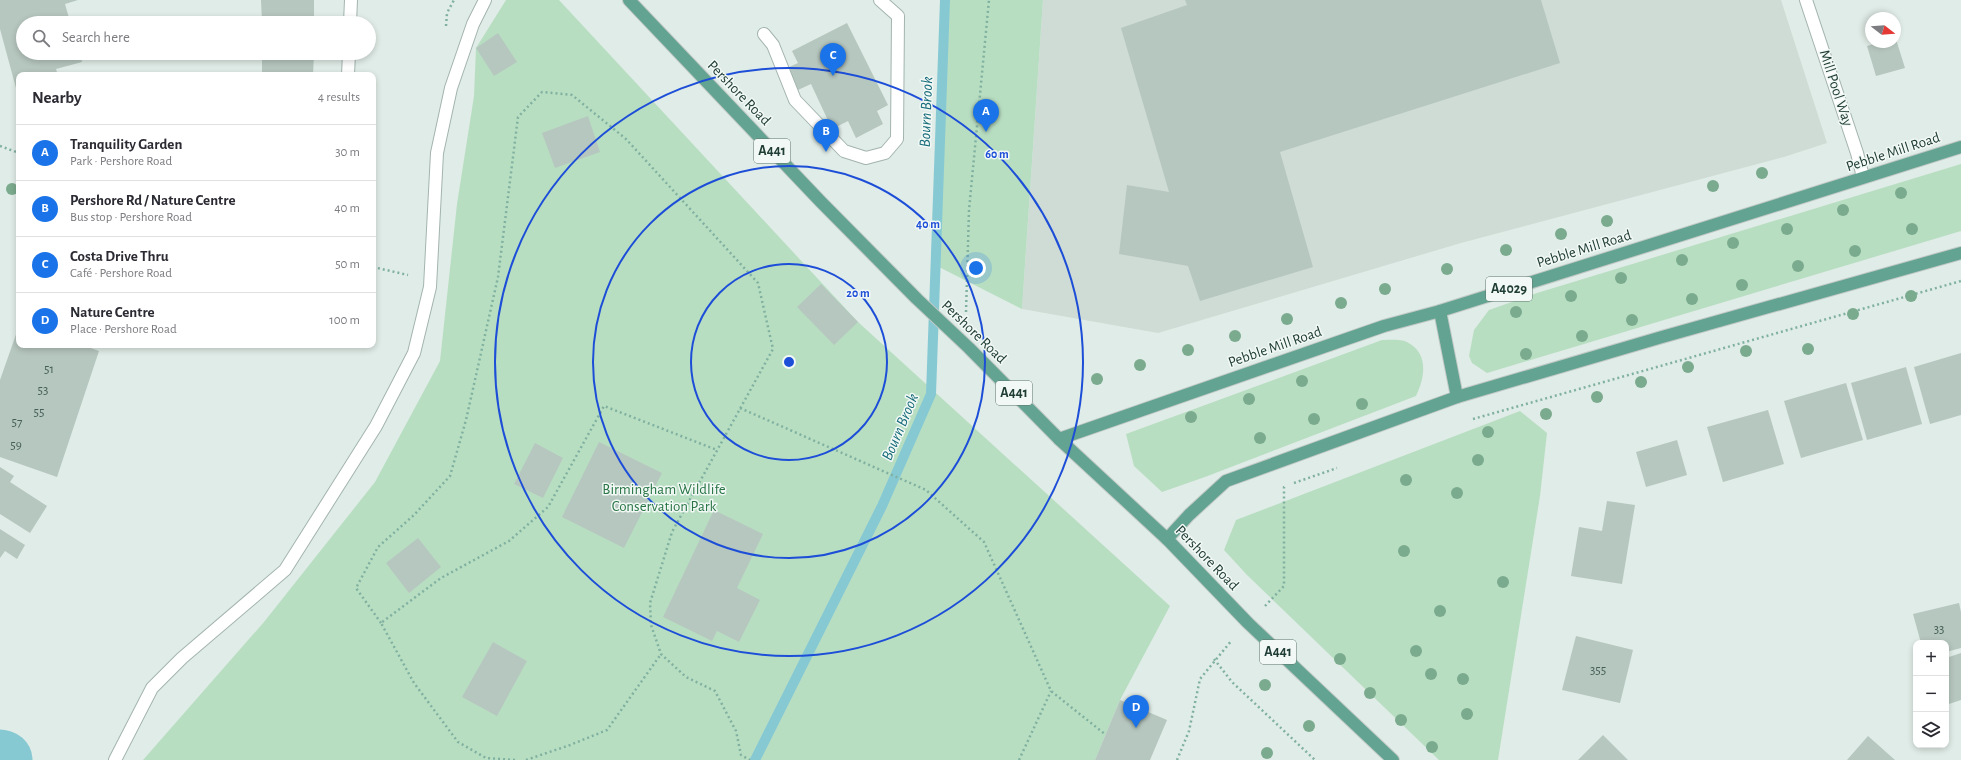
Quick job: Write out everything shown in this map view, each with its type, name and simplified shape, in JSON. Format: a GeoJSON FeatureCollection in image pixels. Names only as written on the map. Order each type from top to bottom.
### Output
{"type":"FeatureCollection","features":[{"type":"Feature","properties":{"kind":"main road","name":"Pershore Road"},"geometry":{"type":"LineString","coordinates":[[629,0],[810,191],[917,299],[969,348],[1059,439],[1167,539],[1248,623],[1393,760]]}},
{"type":"Feature","properties":{"kind":"main road","name":"Pebble Mill Road"},"geometry":{"type":"LineString","coordinates":[[1059,439],[1384,326],[1440,311],[1961,147]]}},
{"type":"Feature","properties":{"kind":"main road"},"geometry":{"type":"LineString","coordinates":[[1167,539],[1226,481],[1457,397],[1662,337],[1961,253]]}},
{"type":"Feature","properties":{"kind":"main road"},"geometry":{"type":"LineString","coordinates":[[1440,311],[1457,397]]}},
{"type":"Feature","properties":{"kind":"street"},"geometry":{"type":"LineString","coordinates":[[350,16],[351,0]]}},
{"type":"Feature","properties":{"kind":"street"},"geometry":{"type":"LineString","coordinates":[[116,757],[152,688],[182,658],[285,570],[376,426],[414,353],[430,287],[437,153],[451,88],[473,24],[485,0]]}},
{"type":"Feature","properties":{"kind":"street"},"geometry":{"type":"LineString","coordinates":[[764,34],[773,45],[795,100],[844,151],[866,158],[885,153],[897,139],[898,16],[880,0]]}},
{"type":"Feature","properties":{"kind":"street","name":"Mill Pool Way"},"geometry":{"type":"LineString","coordinates":[[1806,0],[1857,153],[1863,177]]}},
{"type":"Feature","properties":{"kind":"street"},"geometry":{"type":"LineString","coordinates":[[348,60],[348,72]]}},
{"type":"Feature","properties":{"kind":"path"},"geometry":{"type":"LineString","coordinates":[[966,313],[969,210],[989,0]]}},
{"type":"Feature","properties":{"kind":"path"},"geometry":{"type":"LineString","coordinates":[[515,760],[486,758],[458,742],[414,683],[381,623],[356,588],[378,547],[414,515],[450,476],[466,420],[498,277],[518,117],[542,92],[572,95],[626,139],[758,283],[773,348],[672,532],[650,603],[651,625],[661,654],[686,677],[715,691],[736,731],[740,755],[750,760]]}},
{"type":"Feature","properties":{"kind":"path"},"geometry":{"type":"LineString","coordinates":[[0,146],[16,152]]}},
{"type":"Feature","properties":{"kind":"path"},"geometry":{"type":"LineString","coordinates":[[376,268],[382,270]]}},
{"type":"Feature","properties":{"kind":"path"},"geometry":{"type":"LineString","coordinates":[[1467,421],[1961,281]]}},
{"type":"Feature","properties":{"kind":"path"},"geometry":{"type":"LineString","coordinates":[[381,623],[441,578],[509,541],[548,507],[604,406],[717,450]]}},
{"type":"Feature","properties":{"kind":"path"},"geometry":{"type":"LineString","coordinates":[[740,408],[926,490],[984,542],[1051,692],[1106,735]]}},
{"type":"Feature","properties":{"kind":"path"},"geometry":{"type":"LineString","coordinates":[[1177,760],[1189,731],[1200,679],[1214,660],[1284,586],[1284,487],[1343,466]]}},
{"type":"Feature","properties":{"kind":"path"},"geometry":{"type":"LineString","coordinates":[[526,760],[570,745],[607,730],[661,654]]}},
{"type":"Feature","properties":{"kind":"path"},"geometry":{"type":"LineString","coordinates":[[1214,660],[1232,682],[1315,760]]}},
{"type":"Feature","properties":{"kind":"path"},"geometry":{"type":"LineString","coordinates":[[1020,760],[1051,692]]}},
{"type":"Feature","properties":{"kind":"shaded area"},"geometry":{"type":"Polygon","coordinates":[[[1043,0],[1781,0],[1827,143],[1784,157],[1461,243],[1158,333],[1022,309],[1043,0]]]}},
{"type":"Feature","properties":{"kind":"green space","name":"Birmingham Wildlife Conservation Park"},"geometry":{"type":"Polygon","coordinates":[[[506,0],[559,0],[858,322],[1170,606],[1120,700],[1095,760],[143,760],[264,622],[375,482],[440,361],[457,204],[474,96],[476,48],[506,0]]]}},
{"type":"Feature","properties":{"kind":"green space"},"geometry":{"type":"Polygon","coordinates":[[[944,0],[1043,0],[1022,309],[933,264],[944,0]]]}},
{"type":"Feature","properties":{"kind":"green space"},"geometry":{"type":"Polygon","coordinates":[[[1961,164],[1961,231],[1487,373],[1472,363],[1469,356],[1474,330],[1489,310],[1537,293],[1961,164]]]}},
{"type":"Feature","properties":{"kind":"green space"},"geometry":{"type":"Polygon","coordinates":[[[1382,340],[1404,341],[1419,352],[1422,359],[1423,373],[1416,396],[1162,492],[1134,466],[1126,434],[1382,340]]]}},
{"type":"Feature","properties":{"kind":"green space"},"geometry":{"type":"Polygon","coordinates":[[[1520,411],[1547,433],[1540,496],[1498,760],[1439,760],[1247,575],[1224,550],[1236,520],[1520,411]]]}},
{"type":"Feature","properties":{"kind":"building"},"geometry":{"type":"Polygon","coordinates":[[[0,0],[78,0],[65,4],[68,16],[16,16],[16,60],[82,60],[82,62],[56,69],[57,72],[16,72],[16,88],[0,29],[0,0]]]}},
{"type":"Feature","properties":{"kind":"building"},"geometry":{"type":"Polygon","coordinates":[[[261,0],[314,0],[314,16],[262,16],[261,0]]]}},
{"type":"Feature","properties":{"kind":"building"},"geometry":{"type":"Polygon","coordinates":[[[1185,0],[1541,0],[1560,63],[1280,152],[1313,267],[1200,301],[1188,266],[1119,254],[1127,185],[1169,192],[1121,28],[1187,5],[1185,0]]]}},
{"type":"Feature","properties":{"kind":"building"},"geometry":{"type":"Polygon","coordinates":[[[847,23],[888,105],[877,111],[883,124],[856,138],[848,121],[832,129],[811,84],[798,90],[787,68],[798,63],[792,51],[847,23]]]}},
{"type":"Feature","properties":{"kind":"building"},"geometry":{"type":"Polygon","coordinates":[[[498,33],[517,62],[494,76],[476,48],[498,33]]]}},
{"type":"Feature","properties":{"kind":"building"},"geometry":{"type":"Polygon","coordinates":[[[1868,48],[1899,48],[1905,68],[1876,76],[1868,48]]]}},
{"type":"Feature","properties":{"kind":"building"},"geometry":{"type":"Polygon","coordinates":[[[262,60],[314,60],[313,72],[262,72],[262,60]]]}},
{"type":"Feature","properties":{"kind":"building"},"geometry":{"type":"Polygon","coordinates":[[[588,116],[600,152],[555,168],[542,133],[588,116]]]}},
{"type":"Feature","properties":{"kind":"building"},"geometry":{"type":"Polygon","coordinates":[[[821,284],[858,322],[834,345],[797,307],[821,284]]]}},
{"type":"Feature","properties":{"kind":"building"},"geometry":{"type":"Polygon","coordinates":[[[16,335],[16,348],[90,348],[99,351],[57,477],[0,457],[0,380],[16,335]]]}},
{"type":"Feature","properties":{"kind":"building"},"geometry":{"type":"Polygon","coordinates":[[[1961,353],[1961,415],[1930,424],[1914,367],[1961,353]]]}},
{"type":"Feature","properties":{"kind":"building"},"geometry":{"type":"Polygon","coordinates":[[[1906,367],[1922,424],[1867,440],[1851,383],[1906,367]]]}},
{"type":"Feature","properties":{"kind":"building"},"geometry":{"type":"Polygon","coordinates":[[[1846,383],[1863,440],[1801,458],[1784,401],[1846,383]]]}},
{"type":"Feature","properties":{"kind":"building"},"geometry":{"type":"Polygon","coordinates":[[[1768,410],[1784,464],[1723,482],[1707,427],[1768,410]]]}},
{"type":"Feature","properties":{"kind":"building"},"geometry":{"type":"Polygon","coordinates":[[[1677,440],[1687,475],[1646,487],[1636,452],[1677,440]]]}},
{"type":"Feature","properties":{"kind":"building"},"geometry":{"type":"Polygon","coordinates":[[[599,442],[662,473],[624,548],[562,517],[599,442]]]}},
{"type":"Feature","properties":{"kind":"building"},"geometry":{"type":"Polygon","coordinates":[[[535,443],[563,458],[543,498],[514,484],[535,443]]]}},
{"type":"Feature","properties":{"kind":"building"},"geometry":{"type":"Polygon","coordinates":[[[0,467],[14,476],[10,482],[47,506],[30,533],[0,514],[0,467]]]}},
{"type":"Feature","properties":{"kind":"building"},"geometry":{"type":"Polygon","coordinates":[[[1607,501],[1635,505],[1622,584],[1571,576],[1579,527],[1602,531],[1607,501]]]}},
{"type":"Feature","properties":{"kind":"building"},"geometry":{"type":"Polygon","coordinates":[[[714,510],[763,534],[737,588],[760,600],[739,642],[717,631],[712,641],[663,617],[714,510]]]}},
{"type":"Feature","properties":{"kind":"building"},"geometry":{"type":"Polygon","coordinates":[[[0,529],[25,545],[17,559],[5,551],[0,558],[0,529]]]}},
{"type":"Feature","properties":{"kind":"building"},"geometry":{"type":"Polygon","coordinates":[[[418,538],[441,567],[409,593],[386,563],[418,538]]]}},
{"type":"Feature","properties":{"kind":"building"},"geometry":{"type":"Polygon","coordinates":[[[1959,603],[1961,612],[1961,648],[1949,651],[1949,640],[1920,640],[1913,614],[1959,603]]]}},
{"type":"Feature","properties":{"kind":"building"},"geometry":{"type":"Polygon","coordinates":[[[1576,636],[1633,650],[1620,703],[1562,690],[1576,636]]]}},
{"type":"Feature","properties":{"kind":"building"},"geometry":{"type":"Polygon","coordinates":[[[493,642],[527,661],[497,716],[462,697],[493,642]]]}},
{"type":"Feature","properties":{"kind":"building"},"geometry":{"type":"Polygon","coordinates":[[[1961,653],[1961,700],[1949,704],[1949,676],[1949,657],[1961,653]]]}},
{"type":"Feature","properties":{"kind":"building"},"geometry":{"type":"Polygon","coordinates":[[[1120,700],[1167,720],[1150,760],[1095,760],[1120,700]]]}},
{"type":"Feature","properties":{"kind":"building"},"geometry":{"type":"Polygon","coordinates":[[[1603,735],[1628,760],[1578,760],[1603,735]]]}},
{"type":"Feature","properties":{"kind":"building"},"geometry":{"type":"Polygon","coordinates":[[[1868,736],[1895,760],[1847,760],[1868,736]]]}},
{"type":"Feature","properties":{"kind":"waterway","name":"Bourn Brook"},"geometry":{"type":"LineString","coordinates":[[755,760],[882,506],[931,394],[945,0]]}},
{"type":"Feature","properties":{"kind":"place","name":"Costa Drive Thru"},"geometry":{"type":"Point","coordinates":[833,76]}},
{"type":"Feature","properties":{"kind":"place","name":"Tranquility Garden"},"geometry":{"type":"Point","coordinates":[986,132]}},
{"type":"Feature","properties":{"kind":"place","name":"Pershore Rd / Nature Centre"},"geometry":{"type":"Point","coordinates":[826,152]}},
{"type":"Feature","properties":{"kind":"place","name":"Nature Centre"},"geometry":{"type":"Point","coordinates":[1136,728]}}]}
